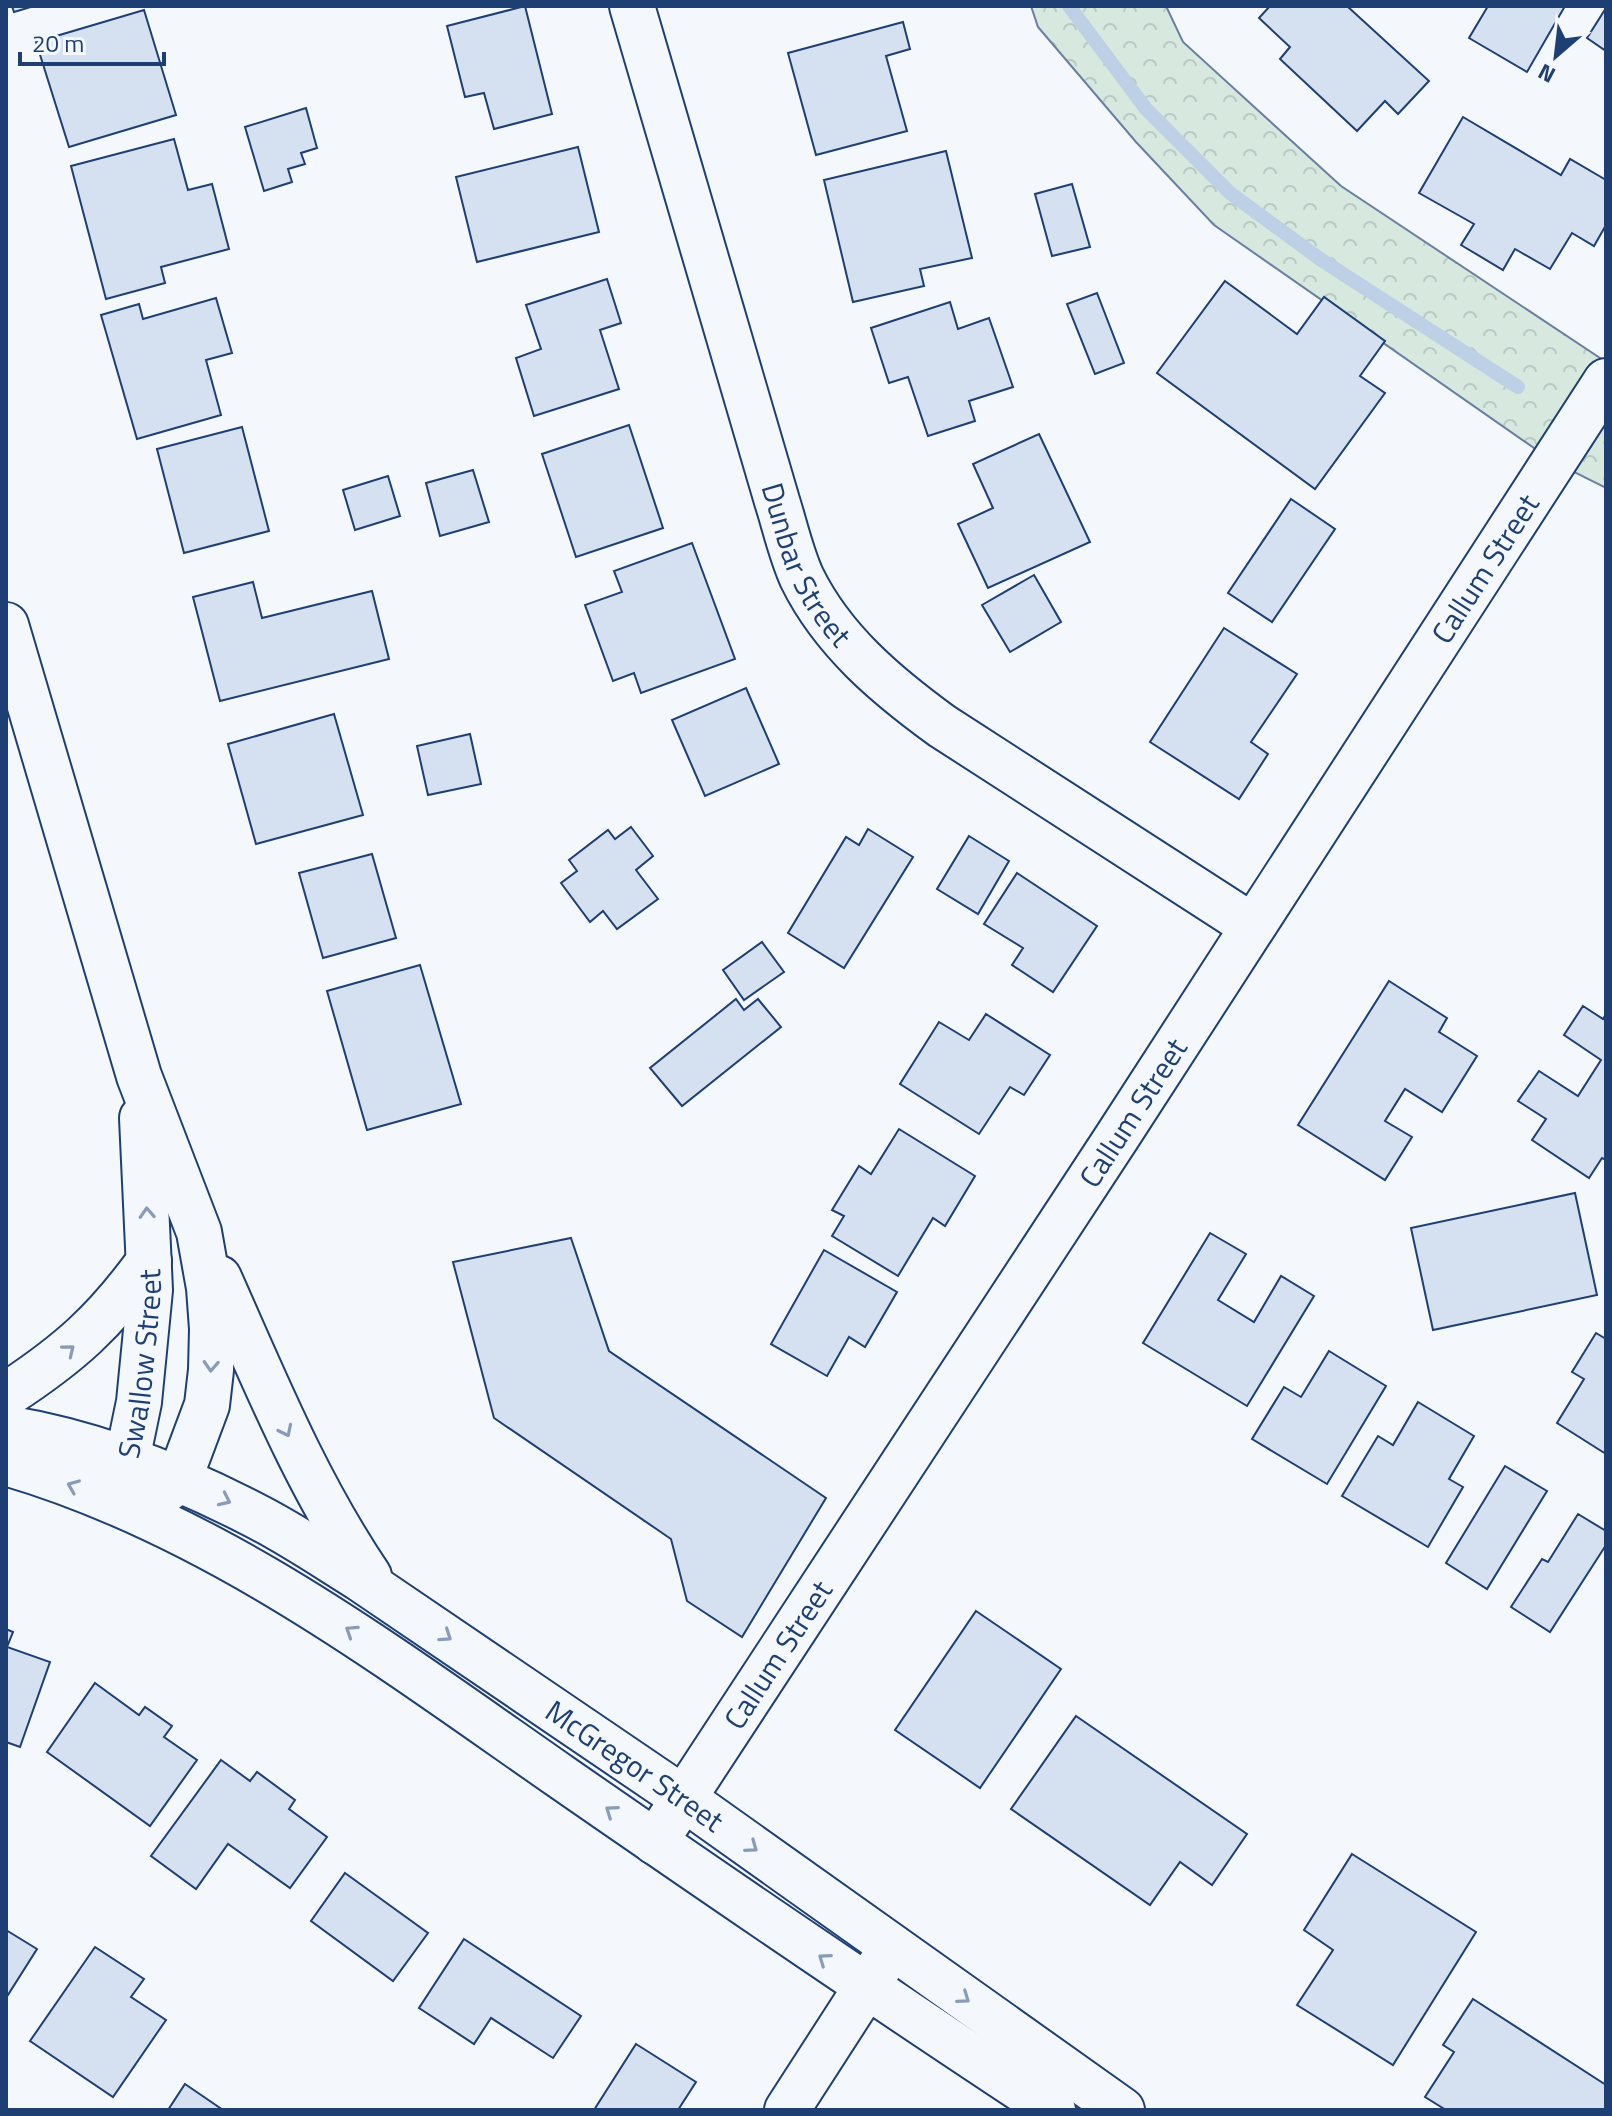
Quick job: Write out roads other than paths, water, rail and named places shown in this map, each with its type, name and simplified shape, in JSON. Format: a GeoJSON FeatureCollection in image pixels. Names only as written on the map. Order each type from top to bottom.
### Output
{"type":"FeatureCollection","features":[{"type":"Feature","properties":{"kind":"street","name":"Dunbar Street"},"geometry":{"type":"LineString","coordinates":[[632,6],[802,578],[839,637],[892,690],[942,726],[1252,926]]}},
{"type":"Feature","properties":{"kind":"street","name":"Callum Street"},"geometry":{"type":"LineString","coordinates":[[655,1842],[1109,1150],[1606,381]]}},
{"type":"Feature","properties":{"kind":"street","name":"Swallow Street"},"geometry":{"type":"LineString","coordinates":[[6,625],[139,1076],[199,1232],[209,1288],[212,1329],[207,1405],[179,1480],[138,1512],[127,1460],[139,1402],[148,1332],[149,1261],[139,1076]]}},
{"type":"Feature","properties":{"kind":"street"},"geometry":{"type":"LineString","coordinates":[[199,1232],[285,1431],[337,1529],[379,1591]]}},
{"type":"Feature","properties":{"kind":"street"},"geometry":{"type":"LineString","coordinates":[[6,1395],[56,1361],[102,1321],[149,1261]]}},
{"type":"Feature","properties":{"kind":"street","name":"McGregor Street"},"geometry":{"type":"LineString","coordinates":[[6,1428],[127,1460],[257,1516],[379,1591],[683,1798],[1122,2110]]}},
{"type":"Feature","properties":{"kind":"street","name":"McGregor Street"},"geometry":{"type":"LineString","coordinates":[[6,1463],[41,1473],[186,1535],[260,1575],[350,1630],[866,1988],[1053,2110]]}},
{"type":"Feature","properties":{"kind":"street"},"geometry":{"type":"LineString","coordinates":[[787,2110],[892,1947]]}},
{"type":"Feature","properties":{"kind":"waterway"},"geometry":{"type":"LineString","coordinates":[[1069,6],[1146,109],[1230,193],[1320,259],[1518,387]]}}]}
